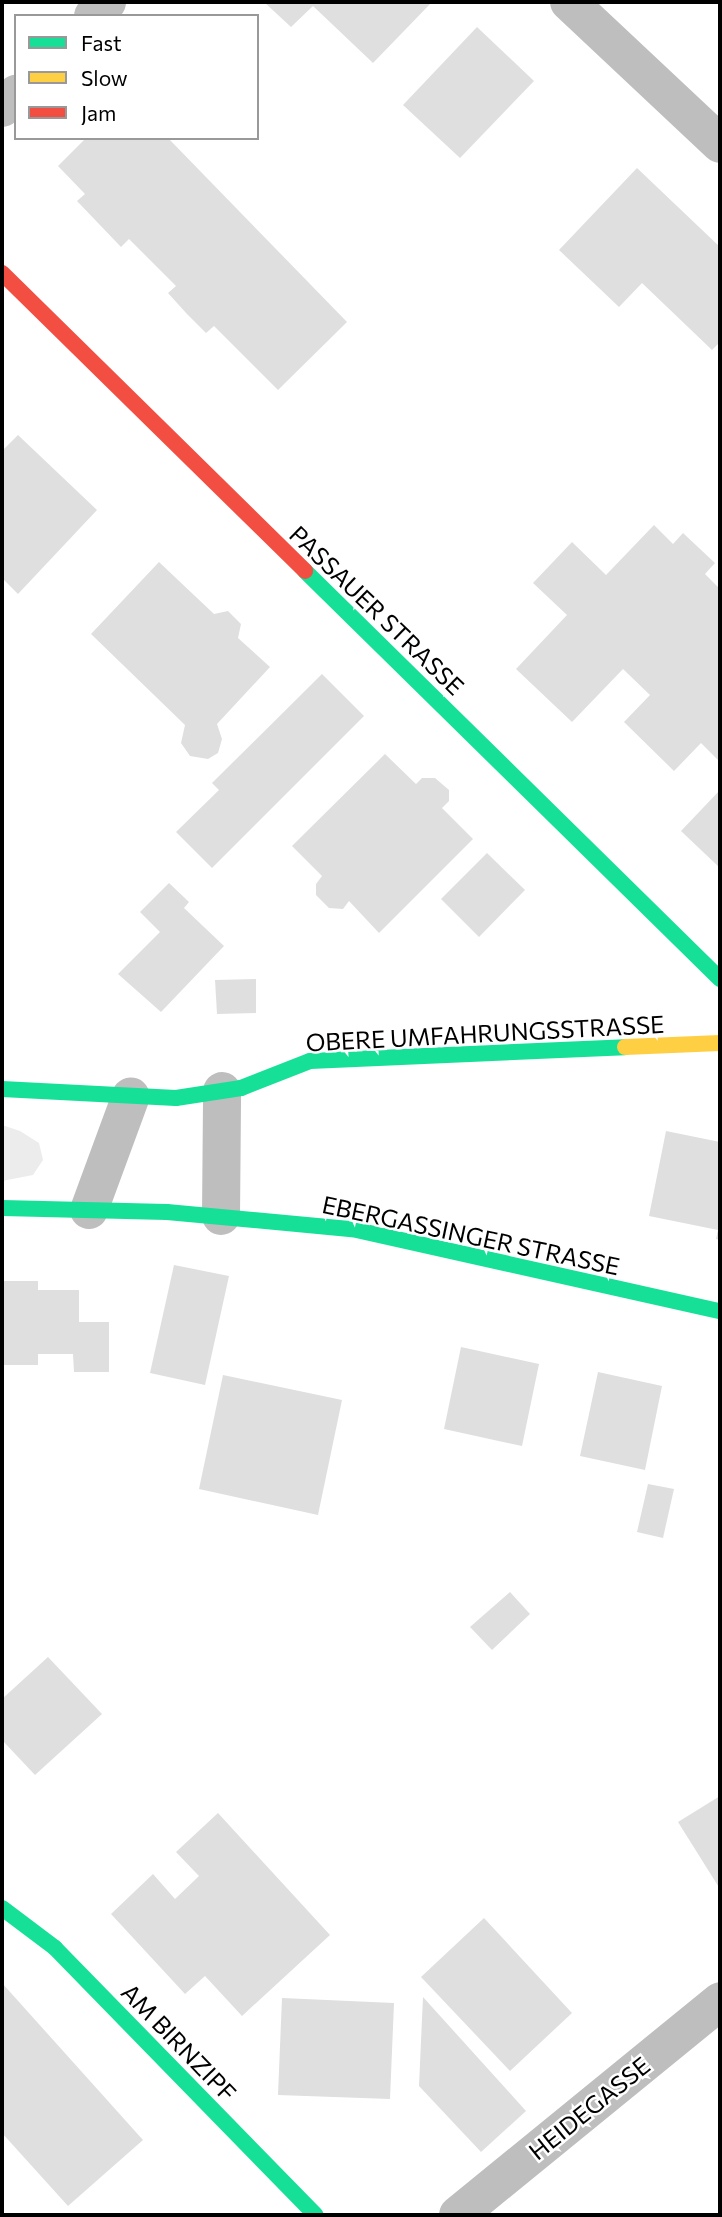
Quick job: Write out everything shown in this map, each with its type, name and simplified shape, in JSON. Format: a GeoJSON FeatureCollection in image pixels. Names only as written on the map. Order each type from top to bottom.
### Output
{"type":"FeatureCollection","features":[{"type":"Feature","properties":{"kind":"street"},"geometry":{"type":"LineString","coordinates":[[569,2],[720,144]]}},
{"type":"Feature","properties":{"kind":"street","name":"PASSAUER STRASSE"},"geometry":{"type":"LineString","coordinates":[[2,273],[720,979]]}},
{"type":"Feature","properties":{"kind":"street","name":"OBERE UMFAHRUNGSSTRASSE"},"geometry":{"type":"LineString","coordinates":[[2,1089],[176,1098],[241,1088],[310,1061],[720,1043]]}},
{"type":"Feature","properties":{"kind":"street"},"geometry":{"type":"LineString","coordinates":[[221,1216],[222,1091]]}},
{"type":"Feature","properties":{"kind":"street"},"geometry":{"type":"LineString","coordinates":[[89,1210],[131,1096]]}},
{"type":"Feature","properties":{"kind":"street","name":"EBERGASSINGER STRASSE"},"geometry":{"type":"LineString","coordinates":[[2,1208],[221,1216],[352,1229],[720,1311]]}},
{"type":"Feature","properties":{"kind":"street","name":"AM BIRNZIPF"},"geometry":{"type":"LineString","coordinates":[[2,1908],[55,1948],[316,2215]]}},
{"type":"Feature","properties":{"kind":"street","name":"HEIDEGASSE"},"geometry":{"type":"LineString","coordinates":[[458,2215],[720,2001]]}},
{"type":"Feature","properties":{"kind":"shaded area"},"geometry":{"type":"Polygon","coordinates":[[[2,1125],[20,1131],[39,1143],[43,1160],[33,1175],[2,1181],[2,1125]]]}},
{"type":"Feature","properties":{"kind":"building"},"geometry":{"type":"Polygon","coordinates":[[[264,2],[432,2],[373,63],[313,6],[291,27],[264,2]]]}},
{"type":"Feature","properties":{"kind":"building"},"geometry":{"type":"Polygon","coordinates":[[[477,27],[534,81],[460,158],[403,105],[477,27]]]}},
{"type":"Feature","properties":{"kind":"building"},"geometry":{"type":"Polygon","coordinates":[[[84,140],[170,140],[347,322],[278,390],[214,326],[206,333],[187,314],[168,293],[176,286],[129,239],[121,247],[77,201],[85,194],[58,166],[84,140]]]}},
{"type":"Feature","properties":{"kind":"building"},"geometry":{"type":"Polygon","coordinates":[[[637,168],[720,247],[720,342],[712,350],[642,283],[619,307],[559,250],[637,168]]]}},
{"type":"Feature","properties":{"kind":"building"},"geometry":{"type":"Polygon","coordinates":[[[18,435],[97,510],[18,594],[2,578],[2,451],[18,435]]]}},
{"type":"Feature","properties":{"kind":"building"},"geometry":{"type":"Polygon","coordinates":[[[654,525],[673,544],[683,533],[715,563],[705,574],[720,589],[720,762],[701,743],[674,771],[624,722],[650,695],[623,669],[572,722],[516,669],[567,615],[533,583],[572,542],[606,575],[654,525]]]}},
{"type":"Feature","properties":{"kind":"building"},"geometry":{"type":"Polygon","coordinates":[[[159,562],[214,614],[228,611],[241,624],[238,638],[270,667],[217,724],[222,739],[218,753],[208,759],[190,756],[181,743],[185,725],[91,634],[159,562]]]}},
{"type":"Feature","properties":{"kind":"building"},"geometry":{"type":"Polygon","coordinates":[[[322,674],[364,716],[212,868],[176,832],[219,790],[212,783],[322,674]]]}},
{"type":"Feature","properties":{"kind":"building"},"geometry":{"type":"Polygon","coordinates":[[[385,754],[416,784],[422,778],[435,778],[449,790],[449,801],[442,808],[473,839],[379,933],[349,901],[343,909],[329,908],[316,895],[316,884],[322,876],[292,846],[385,754]]]}},
{"type":"Feature","properties":{"kind":"building"},"geometry":{"type":"Polygon","coordinates":[[[720,790],[720,868],[681,831],[720,790]]]}},
{"type":"Feature","properties":{"kind":"building"},"geometry":{"type":"Polygon","coordinates":[[[487,853],[525,890],[479,937],[441,899],[487,853]]]}},
{"type":"Feature","properties":{"kind":"building"},"geometry":{"type":"Polygon","coordinates":[[[169,883],[189,902],[184,908],[224,946],[161,1012],[118,974],[160,932],[140,912],[169,883]]]}},
{"type":"Feature","properties":{"kind":"building"},"geometry":{"type":"Polygon","coordinates":[[[256,979],[256,1013],[217,1014],[215,980],[256,979]]]}},
{"type":"Feature","properties":{"kind":"building"},"geometry":{"type":"Polygon","coordinates":[[[666,1131],[720,1142],[720,1240],[716,1239],[718,1230],[649,1216],[666,1131]]]}},
{"type":"Feature","properties":{"kind":"building"},"geometry":{"type":"Polygon","coordinates":[[[174,1265],[229,1276],[205,1385],[150,1373],[174,1265]]]}},
{"type":"Feature","properties":{"kind":"building"},"geometry":{"type":"Polygon","coordinates":[[[2,1281],[38,1281],[38,1290],[79,1290],[79,1322],[109,1322],[109,1372],[74,1372],[73,1354],[38,1354],[38,1365],[2,1365],[2,1281]]]}},
{"type":"Feature","properties":{"kind":"building"},"geometry":{"type":"Polygon","coordinates":[[[461,1347],[539,1364],[522,1446],[444,1429],[461,1347]]]}},
{"type":"Feature","properties":{"kind":"building"},"geometry":{"type":"Polygon","coordinates":[[[598,1372],[662,1386],[645,1470],[580,1456],[598,1372]]]}},
{"type":"Feature","properties":{"kind":"building"},"geometry":{"type":"Polygon","coordinates":[[[223,1375],[342,1400],[318,1515],[199,1489],[223,1375]]]}},
{"type":"Feature","properties":{"kind":"building"},"geometry":{"type":"Polygon","coordinates":[[[648,1484],[674,1489],[663,1538],[637,1532],[648,1484]]]}},
{"type":"Feature","properties":{"kind":"building"},"geometry":{"type":"Polygon","coordinates":[[[510,1592],[530,1614],[492,1650],[470,1627],[510,1592]]]}},
{"type":"Feature","properties":{"kind":"building"},"geometry":{"type":"Polygon","coordinates":[[[48,1657],[102,1714],[35,1775],[2,1740],[2,1699],[48,1657]]]}},
{"type":"Feature","properties":{"kind":"building"},"geometry":{"type":"Polygon","coordinates":[[[720,1796],[720,1889],[678,1822],[720,1796]]]}},
{"type":"Feature","properties":{"kind":"building"},"geometry":{"type":"Polygon","coordinates":[[[218,1813],[330,1935],[242,2016],[205,1976],[185,1994],[111,1914],[153,1874],[175,1899],[199,1876],[176,1852],[218,1813]]]}},
{"type":"Feature","properties":{"kind":"building"},"geometry":{"type":"Polygon","coordinates":[[[484,1918],[572,2013],[510,2071],[421,1977],[484,1918]]]}},
{"type":"Feature","properties":{"kind":"building"},"geometry":{"type":"Polygon","coordinates":[[[2,1983],[143,2140],[68,2206],[2,2133],[2,1983]]]}},
{"type":"Feature","properties":{"kind":"building"},"geometry":{"type":"Polygon","coordinates":[[[423,1997],[526,2111],[481,2152],[419,2086],[423,1997]]]}},
{"type":"Feature","properties":{"kind":"building"},"geometry":{"type":"Polygon","coordinates":[[[282,1998],[394,2003],[390,2099],[278,2095],[282,1998]]]}},
{"type":"Feature","properties":{"kind":"traffic: fast"},"geometry":{"type":"LineString","coordinates":[[305,571],[720,979]]}},
{"type":"Feature","properties":{"kind":"traffic: fast"},"geometry":{"type":"LineString","coordinates":[[2,1089],[176,1098],[241,1088],[310,1061],[625,1047]]}},
{"type":"Feature","properties":{"kind":"traffic: fast"},"geometry":{"type":"LineString","coordinates":[[2,1208],[167,1212],[352,1229],[720,1311]]}},
{"type":"Feature","properties":{"kind":"traffic: fast"},"geometry":{"type":"LineString","coordinates":[[2,1908],[55,1948],[316,2215]]}},
{"type":"Feature","properties":{"kind":"traffic: slow"},"geometry":{"type":"LineString","coordinates":[[625,1047],[720,1043]]}},
{"type":"Feature","properties":{"kind":"traffic: jam"},"geometry":{"type":"LineString","coordinates":[[2,273],[305,571]]}}]}
